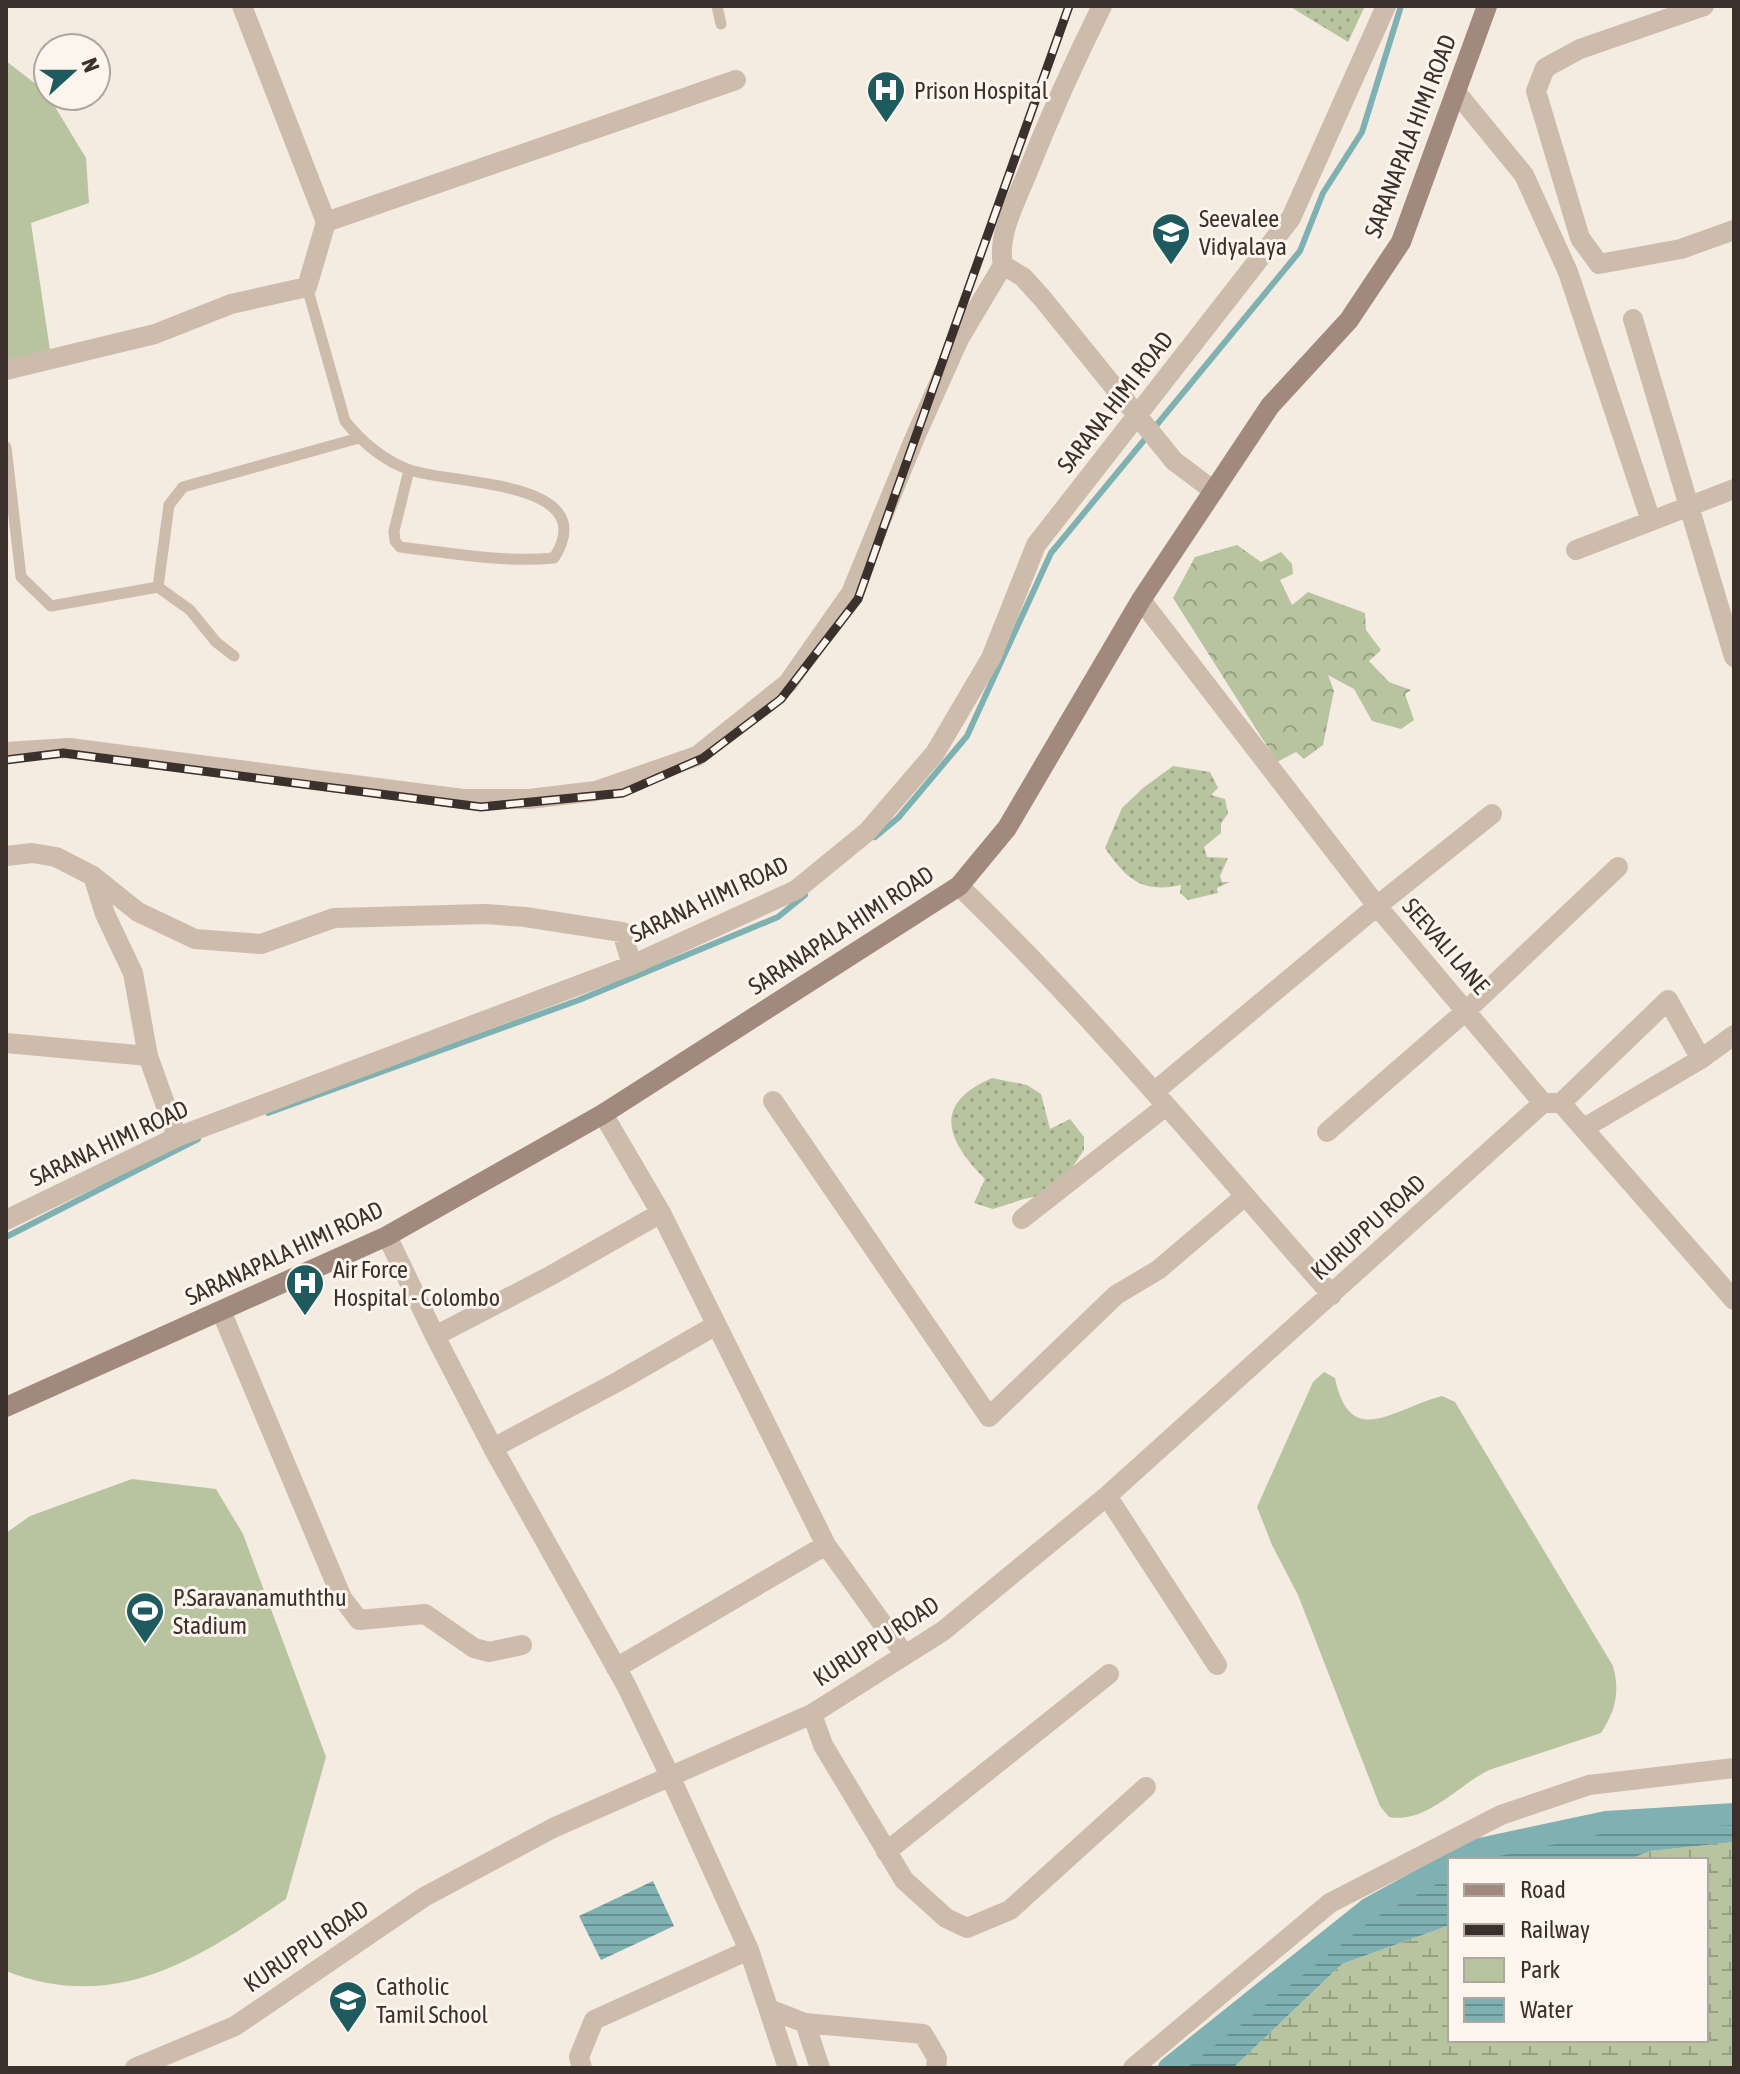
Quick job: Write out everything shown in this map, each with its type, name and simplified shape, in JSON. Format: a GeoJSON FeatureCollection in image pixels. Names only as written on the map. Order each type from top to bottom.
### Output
{"type":"FeatureCollection","features":[{"type":"Feature","properties":{"kind":"street"},"geometry":{"type":"LineString","coordinates":[[6,370],[155,334],[231,304],[307,287],[326,222],[242,6]]}},
{"type":"Feature","properties":{"kind":"street"},"geometry":{"type":"LineString","coordinates":[[6,752],[69,748],[463,799],[529,799],[596,791],[697,756],[788,683],[851,593],[959,339],[1003,265],[1001,255],[1006,227],[1058,95],[1102,6]]}},
{"type":"Feature","properties":{"kind":"street","name":"SARANA HIMI ROAD"},"geometry":{"type":"LineString","coordinates":[[6,1220],[177,1137],[632,965],[796,890],[867,832],[935,753],[975,686],[991,658],[1036,545],[1145,425],[1291,218],[1386,6]]}},
{"type":"Feature","properties":{"kind":"street","name":"SARANAPALA HIMI ROAD"},"geometry":{"type":"LineString","coordinates":[[6,1407],[387,1236],[603,1114],[959,886],[1007,828],[1141,600],[1270,406],[1349,320],[1401,242],[1487,6]]}},
{"type":"Feature","properties":{"kind":"street"},"geometry":{"type":"LineString","coordinates":[[1704,6],[1580,49],[1545,68],[1536,91],[1580,238],[1599,264],[1681,249],[1734,230]]}},
{"type":"Feature","properties":{"kind":"street"},"geometry":{"type":"LineString","coordinates":[[326,222],[736,80]]}},
{"type":"Feature","properties":{"kind":"street"},"geometry":{"type":"LineString","coordinates":[[1456,92],[1524,175],[1568,272],[1651,521]]}},
{"type":"Feature","properties":{"kind":"street"},"geometry":{"type":"LineString","coordinates":[[1003,265],[1023,277],[1042,298],[1174,461],[1214,491]]}},
{"type":"Feature","properties":{"kind":"street"},"geometry":{"type":"LineString","coordinates":[[1633,319],[1734,657]]}},
{"type":"Feature","properties":{"kind":"street"},"geometry":{"type":"LineString","coordinates":[[1576,550],[1734,489]]}},
{"type":"Feature","properties":{"kind":"street","name":"SEEVALI LANE"},"geometry":{"type":"LineString","coordinates":[[1141,600],[1377,906],[1552,1103],[1584,1128],[1734,1300]]}},
{"type":"Feature","properties":{"kind":"street"},"geometry":{"type":"LineString","coordinates":[[1022,1219],[1377,906],[1492,814]]}},
{"type":"Feature","properties":{"kind":"street"},"geometry":{"type":"LineString","coordinates":[[6,856],[32,853],[56,857],[93,876],[138,912],[195,939],[261,944],[334,918],[485,914],[622,932],[632,965]]}},
{"type":"Feature","properties":{"kind":"street"},"geometry":{"type":"LineString","coordinates":[[1327,1132],[1467,1010],[1618,867]]}},
{"type":"Feature","properties":{"kind":"street"},"geometry":{"type":"LineString","coordinates":[[93,876],[105,914],[133,973],[148,1056],[177,1137]]}},
{"type":"Feature","properties":{"kind":"street"},"geometry":{"type":"LineString","coordinates":[[959,886],[1160,1099],[1332,1295]]}},
{"type":"Feature","properties":{"kind":"street","name":"KURUPPU ROAD"},"geometry":{"type":"LineString","coordinates":[[135,2068],[235,2026],[437,1890],[553,1828],[812,1714],[943,1631],[1107,1496],[1668,1000],[1701,1059]]}},
{"type":"Feature","properties":{"kind":"street"},"geometry":{"type":"LineString","coordinates":[[1584,1128],[1701,1059],[1734,1035]]}},
{"type":"Feature","properties":{"kind":"street"},"geometry":{"type":"LineString","coordinates":[[6,1043],[148,1056]]}},
{"type":"Feature","properties":{"kind":"street"},"geometry":{"type":"LineString","coordinates":[[773,1101],[989,1417],[1116,1295],[1158,1270],[1245,1196]]}},
{"type":"Feature","properties":{"kind":"street"},"geometry":{"type":"LineString","coordinates":[[603,1114],[661,1213],[826,1545],[905,1655]]}},
{"type":"Feature","properties":{"kind":"street"},"geometry":{"type":"LineString","coordinates":[[435,1336],[661,1213]]}},
{"type":"Feature","properties":{"kind":"street"},"geometry":{"type":"LineString","coordinates":[[387,1236],[493,1448],[616,1668],[670,1776],[749,1950],[788,2068]]}},
{"type":"Feature","properties":{"kind":"street"},"geometry":{"type":"LineString","coordinates":[[221,1311],[342,1598],[359,1620],[425,1614],[474,1648],[489,1652],[522,1645]]}},
{"type":"Feature","properties":{"kind":"street"},"geometry":{"type":"LineString","coordinates":[[493,1448],[716,1325]]}},
{"type":"Feature","properties":{"kind":"street"},"geometry":{"type":"LineString","coordinates":[[1107,1496],[1217,1665]]}},
{"type":"Feature","properties":{"kind":"street"},"geometry":{"type":"LineString","coordinates":[[616,1668],[826,1545]]}},
{"type":"Feature","properties":{"kind":"street"},"geometry":{"type":"LineString","coordinates":[[886,1852],[1109,1674]]}},
{"type":"Feature","properties":{"kind":"street"},"geometry":{"type":"LineString","coordinates":[[812,1714],[823,1745],[904,1880],[946,1918],[967,1928],[1010,1910],[1146,1787]]}},
{"type":"Feature","properties":{"kind":"street"},"geometry":{"type":"LineString","coordinates":[[1133,2068],[1330,1903],[1501,1815],[1589,1785],[1734,1768]]}},
{"type":"Feature","properties":{"kind":"street"},"geometry":{"type":"LineString","coordinates":[[582,2068],[579,2057],[594,2020],[749,1950]]}},
{"type":"Feature","properties":{"kind":"street"},"geometry":{"type":"LineString","coordinates":[[769,2009],[805,2023],[923,2034],[937,2058],[936,2068]]}},
{"type":"Feature","properties":{"kind":"street"},"geometry":{"type":"LineString","coordinates":[[805,2023],[820,2068]]}},
{"type":"Feature","properties":{"kind":"lane"},"geometry":{"type":"LineString","coordinates":[[717,6],[721,24]]}},
{"type":"Feature","properties":{"kind":"lane"},"geometry":{"type":"LineString","coordinates":[[307,287],[340,408],[345,421],[359,438],[387,459],[409,470],[527,492],[548,502],[560,513],[565,528],[563,544],[554,558],[535,560],[400,547],[395,541],[394,531],[409,470]]}},
{"type":"Feature","properties":{"kind":"lane"},"geometry":{"type":"LineString","coordinates":[[158,587],[169,505],[183,487],[359,438]]}},
{"type":"Feature","properties":{"kind":"lane"},"geometry":{"type":"LineString","coordinates":[[6,447],[21,577],[51,606],[158,587],[190,610],[216,642],[234,656]]}},
{"type":"Feature","properties":{"kind":"green space"},"geometry":{"type":"Polygon","coordinates":[[[1289,6],[1365,6],[1348,42],[1289,6]]]}},
{"type":"Feature","properties":{"kind":"green space"},"geometry":{"type":"Polygon","coordinates":[[[6,61],[32,81],[32,112],[58,112],[86,158],[89,203],[31,223],[50,350],[6,365],[6,61]]]}},
{"type":"Feature","properties":{"kind":"green space"},"geometry":{"type":"Polygon","coordinates":[[[1237,545],[1261,562],[1281,552],[1292,564],[1293,574],[1280,580],[1292,605],[1308,592],[1365,613],[1366,630],[1381,650],[1369,661],[1389,682],[1411,690],[1405,694],[1414,720],[1401,729],[1372,721],[1354,689],[1328,675],[1334,691],[1323,745],[1304,759],[1296,752],[1277,762],[1173,598],[1195,557],[1237,545]]]}},
{"type":"Feature","properties":{"kind":"green space"},"geometry":{"type":"Polygon","coordinates":[[[1173,766],[1210,772],[1218,788],[1211,795],[1225,799],[1228,813],[1221,824],[1221,833],[1204,847],[1207,857],[1228,858],[1220,876],[1222,882],[1230,882],[1217,888],[1218,893],[1188,900],[1180,893],[1181,885],[1155,887],[1136,881],[1120,868],[1105,848],[1122,808],[1173,766]]]}},
{"type":"Feature","properties":{"kind":"green space"},"geometry":{"type":"Polygon","coordinates":[[[992,1078],[1027,1085],[1041,1094],[1050,1129],[1070,1119],[1084,1137],[1084,1150],[1055,1193],[993,1209],[974,1203],[985,1179],[961,1150],[951,1124],[953,1111],[960,1099],[992,1078]]]}},
{"type":"Feature","properties":{"kind":"green space"},"geometry":{"type":"Polygon","coordinates":[[[1324,1372],[1335,1378],[1342,1400],[1351,1413],[1363,1419],[1391,1415],[1442,1396],[1455,1402],[1613,1666],[1615,1701],[1601,1733],[1489,1770],[1416,1815],[1389,1817],[1380,1806],[1298,1595],[1272,1545],[1257,1507],[1313,1382],[1324,1372]]]}},
{"type":"Feature","properties":{"kind":"green space","name":"P.Saravanamuththu Stadium"},"geometry":{"type":"Polygon","coordinates":[[[132,1479],[216,1489],[243,1534],[326,1757],[286,1899],[221,1942],[154,1974],[120,1983],[84,1986],[46,1983],[6,1971],[6,1533],[30,1516],[132,1479]]]}},
{"type":"Feature","properties":{"kind":"green space"},"geometry":{"type":"Polygon","coordinates":[[[1734,1842],[1734,2068],[1233,2068],[1342,1964],[1448,1926],[1448,2042],[1708,2042],[1708,1858],[1632,1858],[1651,1851],[1734,1842]]]}},
{"type":"Feature","properties":{"kind":"water"},"geometry":{"type":"Polygon","coordinates":[[[1734,1814],[1734,1842],[1651,1851],[1632,1858],[1460,1858],[1475,1850],[1606,1822],[1734,1814]]]}},
{"type":"Feature","properties":{"kind":"water"},"geometry":{"type":"Polygon","coordinates":[[[1448,1865],[1448,1926],[1342,1964],[1233,2068],[1169,2068],[1368,1909],[1448,1865]]]}},
{"type":"Feature","properties":{"kind":"water"},"geometry":{"type":"Polygon","coordinates":[[[653,1881],[674,1926],[601,1960],[579,1916],[653,1881]]]}},
{"type":"Feature","properties":{"kind":"waterway"},"geometry":{"type":"LineString","coordinates":[[875,837],[898,818],[967,736],[1051,553],[1300,251],[1323,193],[1362,132],[1401,6]]}},
{"type":"Feature","properties":{"kind":"waterway"},"geometry":{"type":"LineString","coordinates":[[268,1113],[579,1000],[778,917],[805,895]]}},
{"type":"Feature","properties":{"kind":"waterway"},"geometry":{"type":"LineString","coordinates":[[6,1237],[198,1139]]}},
{"type":"Feature","properties":{"kind":"waterway"},"geometry":{"type":"LineString","coordinates":[[1460,1858],[1475,1850],[1606,1822],[1734,1814]]}},
{"type":"Feature","properties":{"kind":"waterway"},"geometry":{"type":"LineString","coordinates":[[1169,2068],[1368,1909],[1448,1865]]}},
{"type":"Feature","properties":{"kind":"railway"},"geometry":{"type":"LineString","coordinates":[[6,760],[63,753],[481,807],[623,793],[703,758],[781,699],[858,599],[1069,6]]}},
{"type":"Feature","properties":{"kind":"place","name":"Prison Hospital"},"geometry":{"type":"Point","coordinates":[886,124]}},
{"type":"Feature","properties":{"kind":"place","name":"Seevalee Vidyalaya"},"geometry":{"type":"Point","coordinates":[1171,266]}},
{"type":"Feature","properties":{"kind":"place","name":"Air Force Hospital - Colombo"},"geometry":{"type":"Point","coordinates":[305,1317]}},
{"type":"Feature","properties":{"kind":"place","name":"P.Saravanamuththu Stadium"},"geometry":{"type":"Point","coordinates":[145,1645]}},
{"type":"Feature","properties":{"kind":"place","name":"Catholic Tamil School"},"geometry":{"type":"Point","coordinates":[348,2034]}}]}
